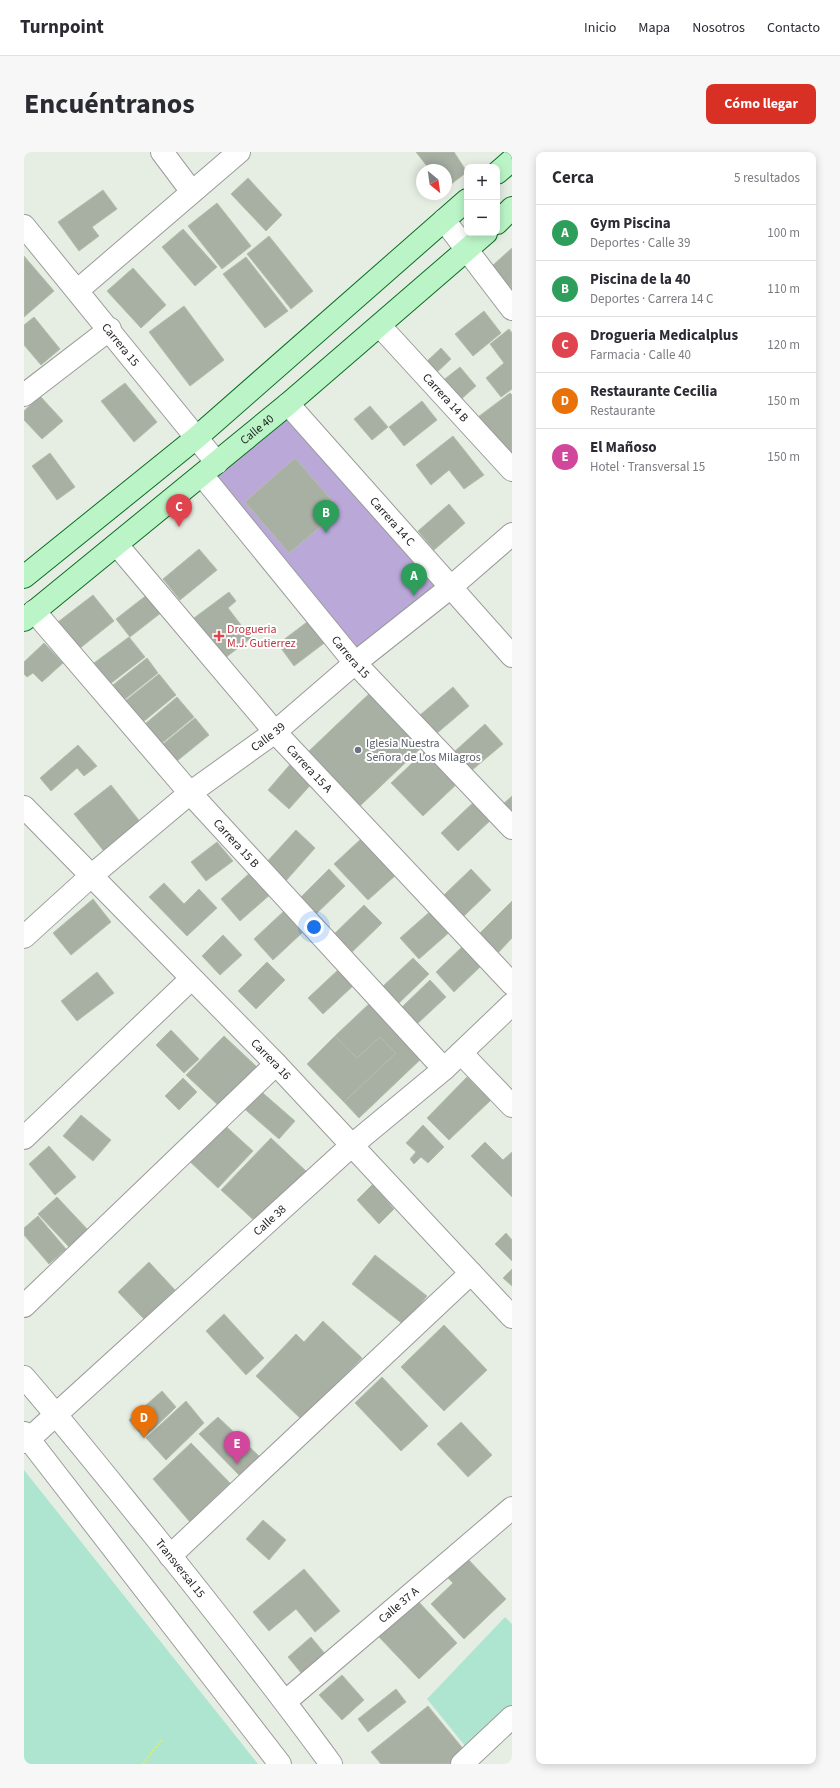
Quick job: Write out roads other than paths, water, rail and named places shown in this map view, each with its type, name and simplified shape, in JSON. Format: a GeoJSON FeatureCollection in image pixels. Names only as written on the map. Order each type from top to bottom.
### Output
{"type":"FeatureCollection","features":[{"type":"Feature","properties":{"kind":"main road"},"geometry":{"type":"LineString","coordinates":[[500,170],[512,160]]}},
{"type":"Feature","properties":{"kind":"main road"},"geometry":{"type":"LineString","coordinates":[[24,577],[196,438],[464,203]]}},
{"type":"Feature","properties":{"kind":"main road"},"geometry":{"type":"LineString","coordinates":[[500,220],[512,208]]}},
{"type":"Feature","properties":{"kind":"main road","name":"Calle 40"},"geometry":{"type":"LineString","coordinates":[[29,615],[117,545],[288,404],[483,236]]}},
{"type":"Feature","properties":{"kind":"street"},"geometry":{"type":"LineString","coordinates":[[162,152],[192,192]]}},
{"type":"Feature","properties":{"kind":"street"},"geometry":{"type":"LineString","coordinates":[[78,290],[239,152]]}},
{"type":"Feature","properties":{"kind":"street"},"geometry":{"type":"LineString","coordinates":[[444,220],[512,309]]}},
{"type":"Feature","properties":{"kind":"street","name":"Carrera 15"},"geometry":{"type":"LineString","coordinates":[[26,231],[78,290],[196,438],[209,469],[356,662],[512,828]]}},
{"type":"Feature","properties":{"kind":"street","name":"Carrera 14 B"},"geometry":{"type":"LineString","coordinates":[[380,326],[512,470]]}},
{"type":"Feature","properties":{"kind":"street"},"geometry":{"type":"LineString","coordinates":[[24,395],[110,329]]}},
{"type":"Feature","properties":{"kind":"street","name":"Carrera 14 C"},"geometry":{"type":"LineString","coordinates":[[288,404],[512,656]]}},
{"type":"Feature","properties":{"kind":"street","name":"Calle 39"},"geometry":{"type":"LineString","coordinates":[[24,937],[91,876],[190,793],[275,732],[356,662],[451,587],[512,534]]}},
{"type":"Feature","properties":{"kind":"street","name":"Carrera 15 A"},"geometry":{"type":"LineString","coordinates":[[117,545],[275,732],[512,984]]}},
{"type":"Feature","properties":{"kind":"street","name":"Carrera 15 B"},"geometry":{"type":"LineString","coordinates":[[29,615],[444,1070]]}},
{"type":"Feature","properties":{"kind":"street","name":"Carrera 16"},"geometry":{"type":"LineString","coordinates":[[24,807],[276,1064],[512,1317]]}},
{"type":"Feature","properties":{"kind":"street"},"geometry":{"type":"LineString","coordinates":[[24,1138],[191,979]]}},
{"type":"Feature","properties":{"kind":"street","name":"Calle 38"},"geometry":{"type":"LineString","coordinates":[[26,1438],[56,1414],[351,1146],[444,1070],[512,1004]]}},
{"type":"Feature","properties":{"kind":"street"},"geometry":{"type":"LineString","coordinates":[[461,1053],[512,1106]]}},
{"type":"Feature","properties":{"kind":"street"},"geometry":{"type":"LineString","coordinates":[[24,1306],[276,1064]]}},
{"type":"Feature","properties":{"kind":"street"},"geometry":{"type":"LineString","coordinates":[[170,1556],[471,1274]]}},
{"type":"Feature","properties":{"kind":"street","name":"Transversal 15"},"geometry":{"type":"LineString","coordinates":[[24,1376],[286,1701],[331,1764]]}},
{"type":"Feature","properties":{"kind":"street"},"geometry":{"type":"LineString","coordinates":[[26,1438],[280,1764]]}},
{"type":"Feature","properties":{"kind":"street","name":"Calle 37 A"},"geometry":{"type":"LineString","coordinates":[[286,1701],[512,1508]]}},
{"type":"Feature","properties":{"kind":"street"},"geometry":{"type":"LineString","coordinates":[[462,1764],[512,1717]]}},
{"type":"Feature","properties":{"kind":"place","name":"Drogueria Medicalplus"},"geometry":{"type":"Point","coordinates":[179,527]}},
{"type":"Feature","properties":{"kind":"place","name":"Piscina de la 40"},"geometry":{"type":"Point","coordinates":[326,533]}},
{"type":"Feature","properties":{"kind":"place","name":"Gym Piscina"},"geometry":{"type":"Point","coordinates":[414,596]}},
{"type":"Feature","properties":{"kind":"place","name":"Drogueria M.J. Gutierrez"},"geometry":{"type":"Point","coordinates":[219,636]}},
{"type":"Feature","properties":{"kind":"place","name":"Iglesia Nuestra Señora de Los Milagros"},"geometry":{"type":"Point","coordinates":[358,750]}},
{"type":"Feature","properties":{"kind":"place","name":"Restaurante Cecilia"},"geometry":{"type":"Point","coordinates":[144,1438]}},
{"type":"Feature","properties":{"kind":"place","name":"El Mañoso"},"geometry":{"type":"Point","coordinates":[237,1464]}}]}
